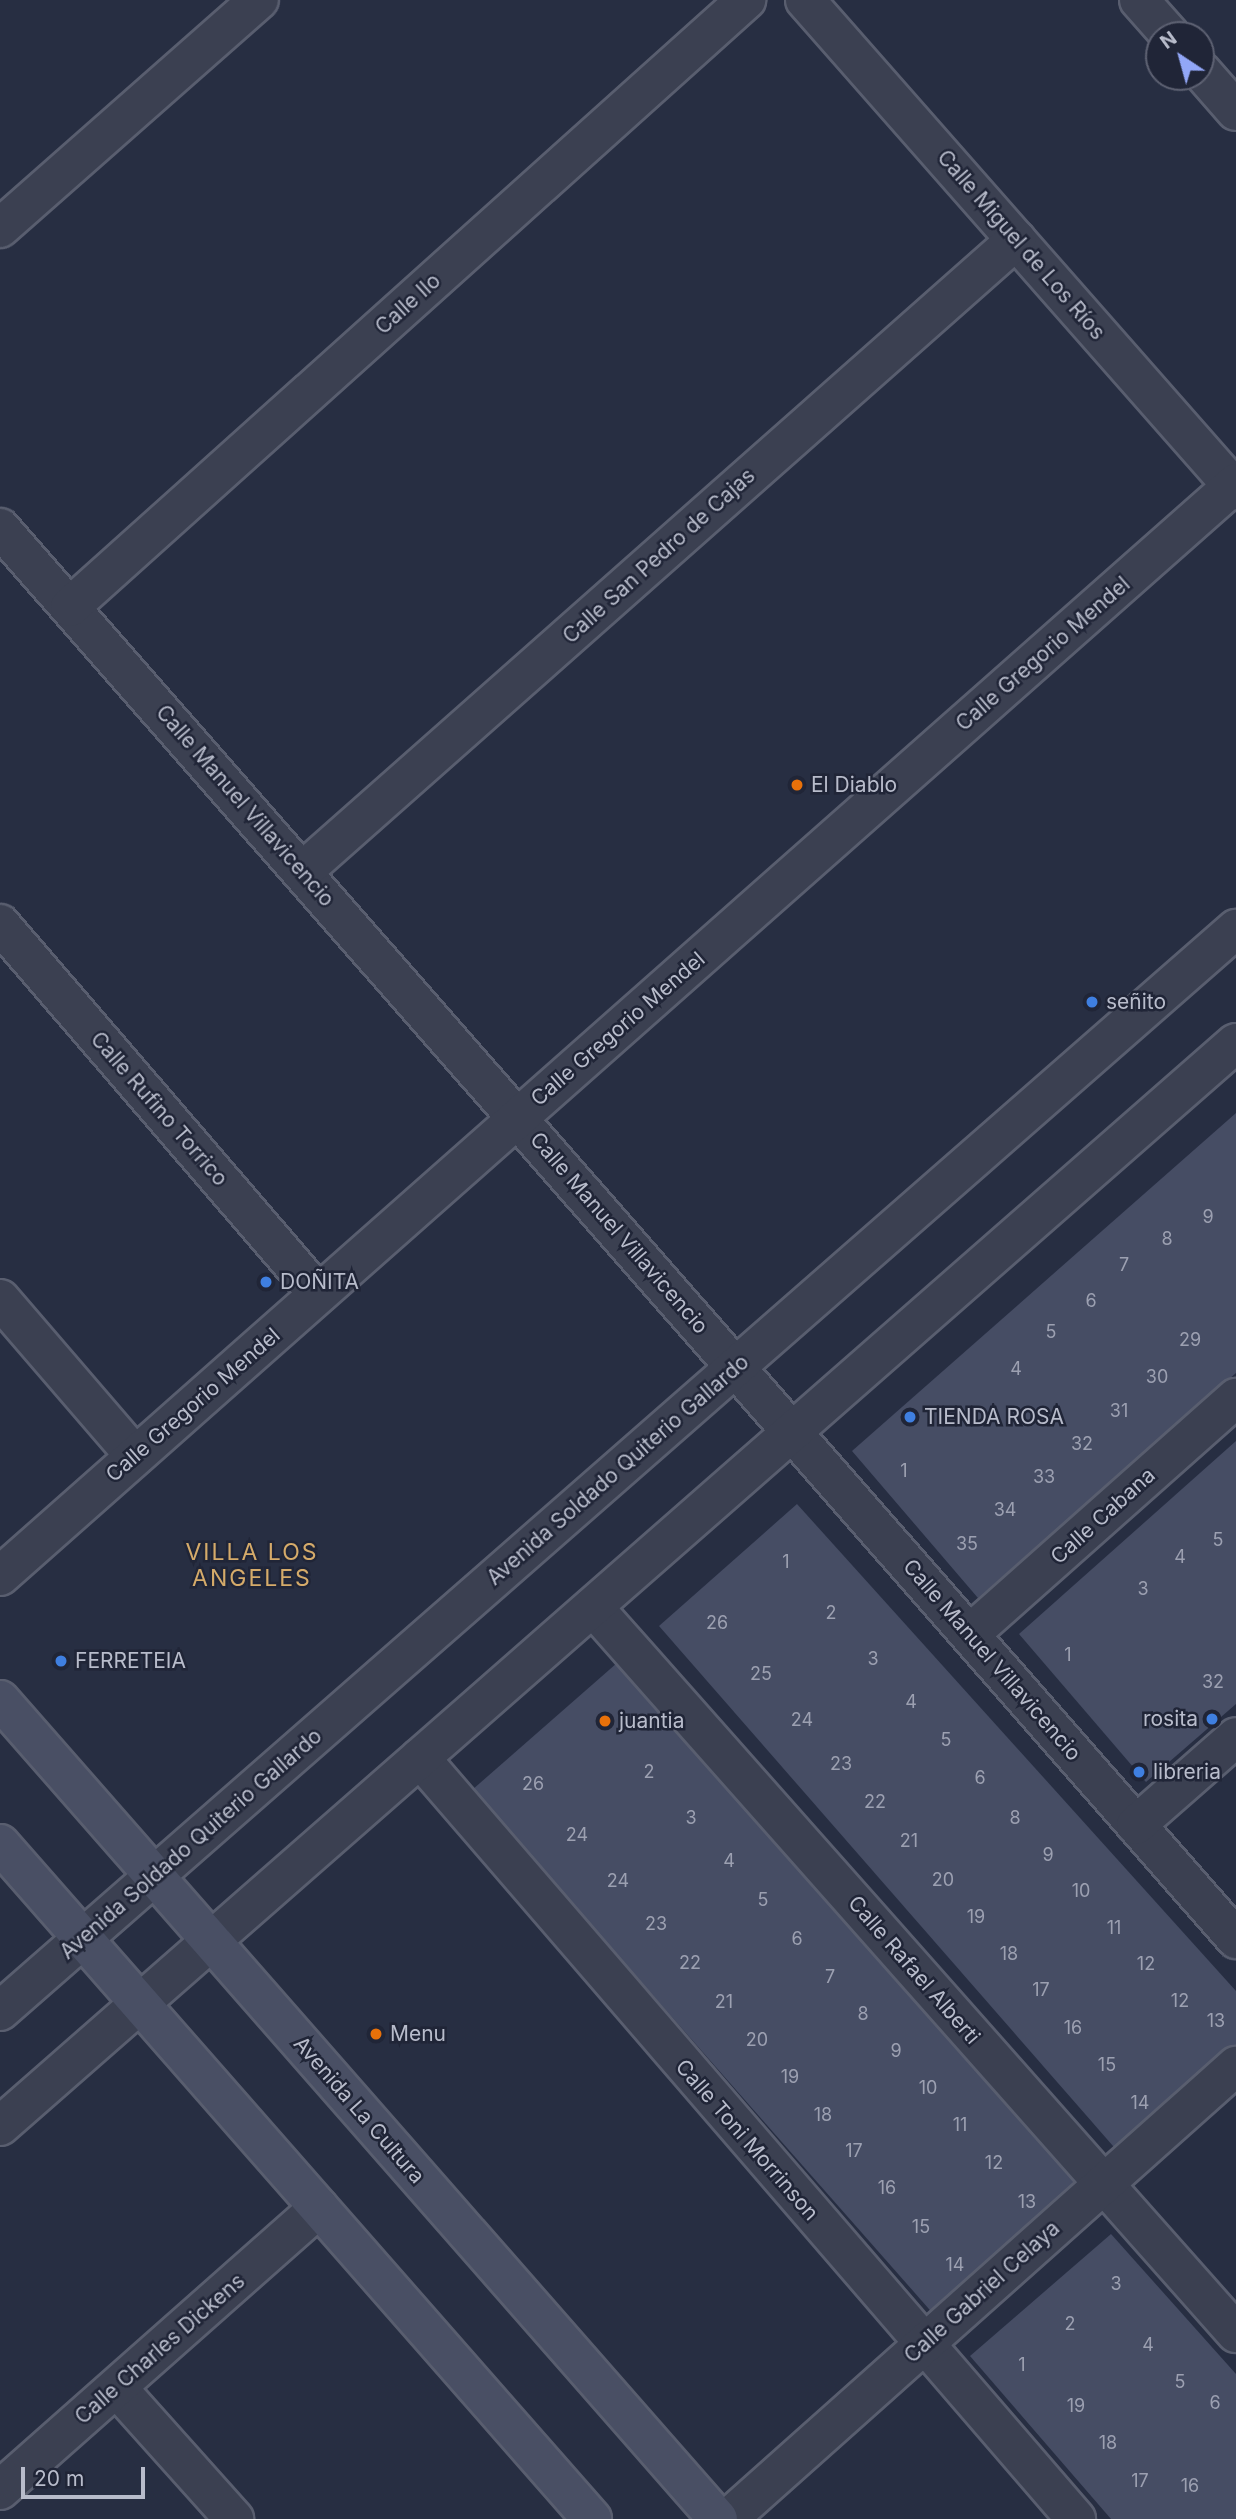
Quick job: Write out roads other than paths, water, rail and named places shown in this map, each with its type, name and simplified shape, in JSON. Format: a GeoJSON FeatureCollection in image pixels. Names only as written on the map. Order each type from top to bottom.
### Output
{"type":"FeatureCollection","features":[{"type":"Feature","properties":{"kind":"main road","name":"Avenida La Cultura"},"geometry":{"type":"LineString","coordinates":[[0,1700],[718,2519]]}},
{"type":"Feature","properties":{"kind":"main road"},"geometry":{"type":"LineString","coordinates":[[0,1844],[592,2519]]}},
{"type":"Feature","properties":{"kind":"street"},"geometry":{"type":"LineString","coordinates":[[0,228],[259,0]]}},
{"type":"Feature","properties":{"kind":"street","name":"Calle Ilo"},"geometry":{"type":"LineString","coordinates":[[70,607],[746,0]]}},
{"type":"Feature","properties":{"kind":"street","name":"Calle Miguel de Los Ríos"},"geometry":{"type":"LineString","coordinates":[[805,0],[1235,486]]}},
{"type":"Feature","properties":{"kind":"street"},"geometry":{"type":"LineString","coordinates":[[1139,0],[1158,21]]}},
{"type":"Feature","properties":{"kind":"street"},"geometry":{"type":"LineString","coordinates":[[1215,87],[1236,111]]}},
{"type":"Feature","properties":{"kind":"street","name":"Calle San Pedro de Cajas"},"geometry":{"type":"LineString","coordinates":[[302,872],[1016,240]]}},
{"type":"Feature","properties":{"kind":"street","name":"Calle Gregorio Mendel"},"geometry":{"type":"LineString","coordinates":[[0,1576],[1235,486]]}},
{"type":"Feature","properties":{"kind":"street","name":"Calle Manuel Villavicencio"},"geometry":{"type":"LineString","coordinates":[[0,528],[1236,1939]]}},
{"type":"Feature","properties":{"kind":"street","name":"Calle Rufino Torrico"},"geometry":{"type":"LineString","coordinates":[[0,924],[318,1294]]}},
{"type":"Feature","properties":{"kind":"street","name":"Avenida Soldado Quiterio Gallardo"},"geometry":{"type":"LineString","coordinates":[[0,2011],[1236,929]]}},
{"type":"Feature","properties":{"kind":"street"},"geometry":{"type":"LineString","coordinates":[[0,2126],[1236,1043]]}},
{"type":"Feature","properties":{"kind":"street"},"geometry":{"type":"LineString","coordinates":[[0,1299],[135,1456]]}},
{"type":"Feature","properties":{"kind":"street","name":"Calle Cabana"},"geometry":{"type":"LineString","coordinates":[[970,1634],[1236,1398]]}},
{"type":"Feature","properties":{"kind":"street","name":"Calle Rafael Alberti"},"geometry":{"type":"LineString","coordinates":[[593,1607],[1236,2333]]}},
{"type":"Feature","properties":{"kind":"street"},"geometry":{"type":"LineString","coordinates":[[1136,1825],[1236,1737]]}},
{"type":"Feature","properties":{"kind":"street","name":"Calle Toni Morrinson"},"geometry":{"type":"LineString","coordinates":[[420,1758],[923,2345],[1076,2519]]}},
{"type":"Feature","properties":{"kind":"street","name":"Calle Gabriel Celaya"},"geometry":{"type":"LineString","coordinates":[[728,2519],[1236,2066]]}},
{"type":"Feature","properties":{"kind":"street","name":"Calle Charles Dickens"},"geometry":{"type":"LineString","coordinates":[[0,2490],[319,2208]]}},
{"type":"Feature","properties":{"kind":"street"},"geometry":{"type":"LineString","coordinates":[[117,2388],[234,2519]]}},
{"type":"Feature","properties":{"kind":"place","name":"El Diablo"},"geometry":{"type":"Point","coordinates":[797,785]}},
{"type":"Feature","properties":{"kind":"place","name":"señito"},"geometry":{"type":"Point","coordinates":[1092,1002]}},
{"type":"Feature","properties":{"kind":"place","name":"DOÑITA"},"geometry":{"type":"Point","coordinates":[266,1282]}},
{"type":"Feature","properties":{"kind":"place","name":"TIENDA ROSA"},"geometry":{"type":"Point","coordinates":[910,1417]}},
{"type":"Feature","properties":{"kind":"place","name":"FERRETEIA"},"geometry":{"type":"Point","coordinates":[61,1661]}},
{"type":"Feature","properties":{"kind":"place","name":"rosita"},"geometry":{"type":"Point","coordinates":[1212,1719]}},
{"type":"Feature","properties":{"kind":"place","name":"juantia"},"geometry":{"type":"Point","coordinates":[605,1721]}},
{"type":"Feature","properties":{"kind":"place","name":"libreria"},"geometry":{"type":"Point","coordinates":[1139,1772]}},
{"type":"Feature","properties":{"kind":"place","name":"Menu"},"geometry":{"type":"Point","coordinates":[376,2034]}},
{"type":"Feature","properties":{"kind":"district","name":"VILLA LOS ANGELES"},"geometry":{"type":"Point","coordinates":[252,1565]}}]}
